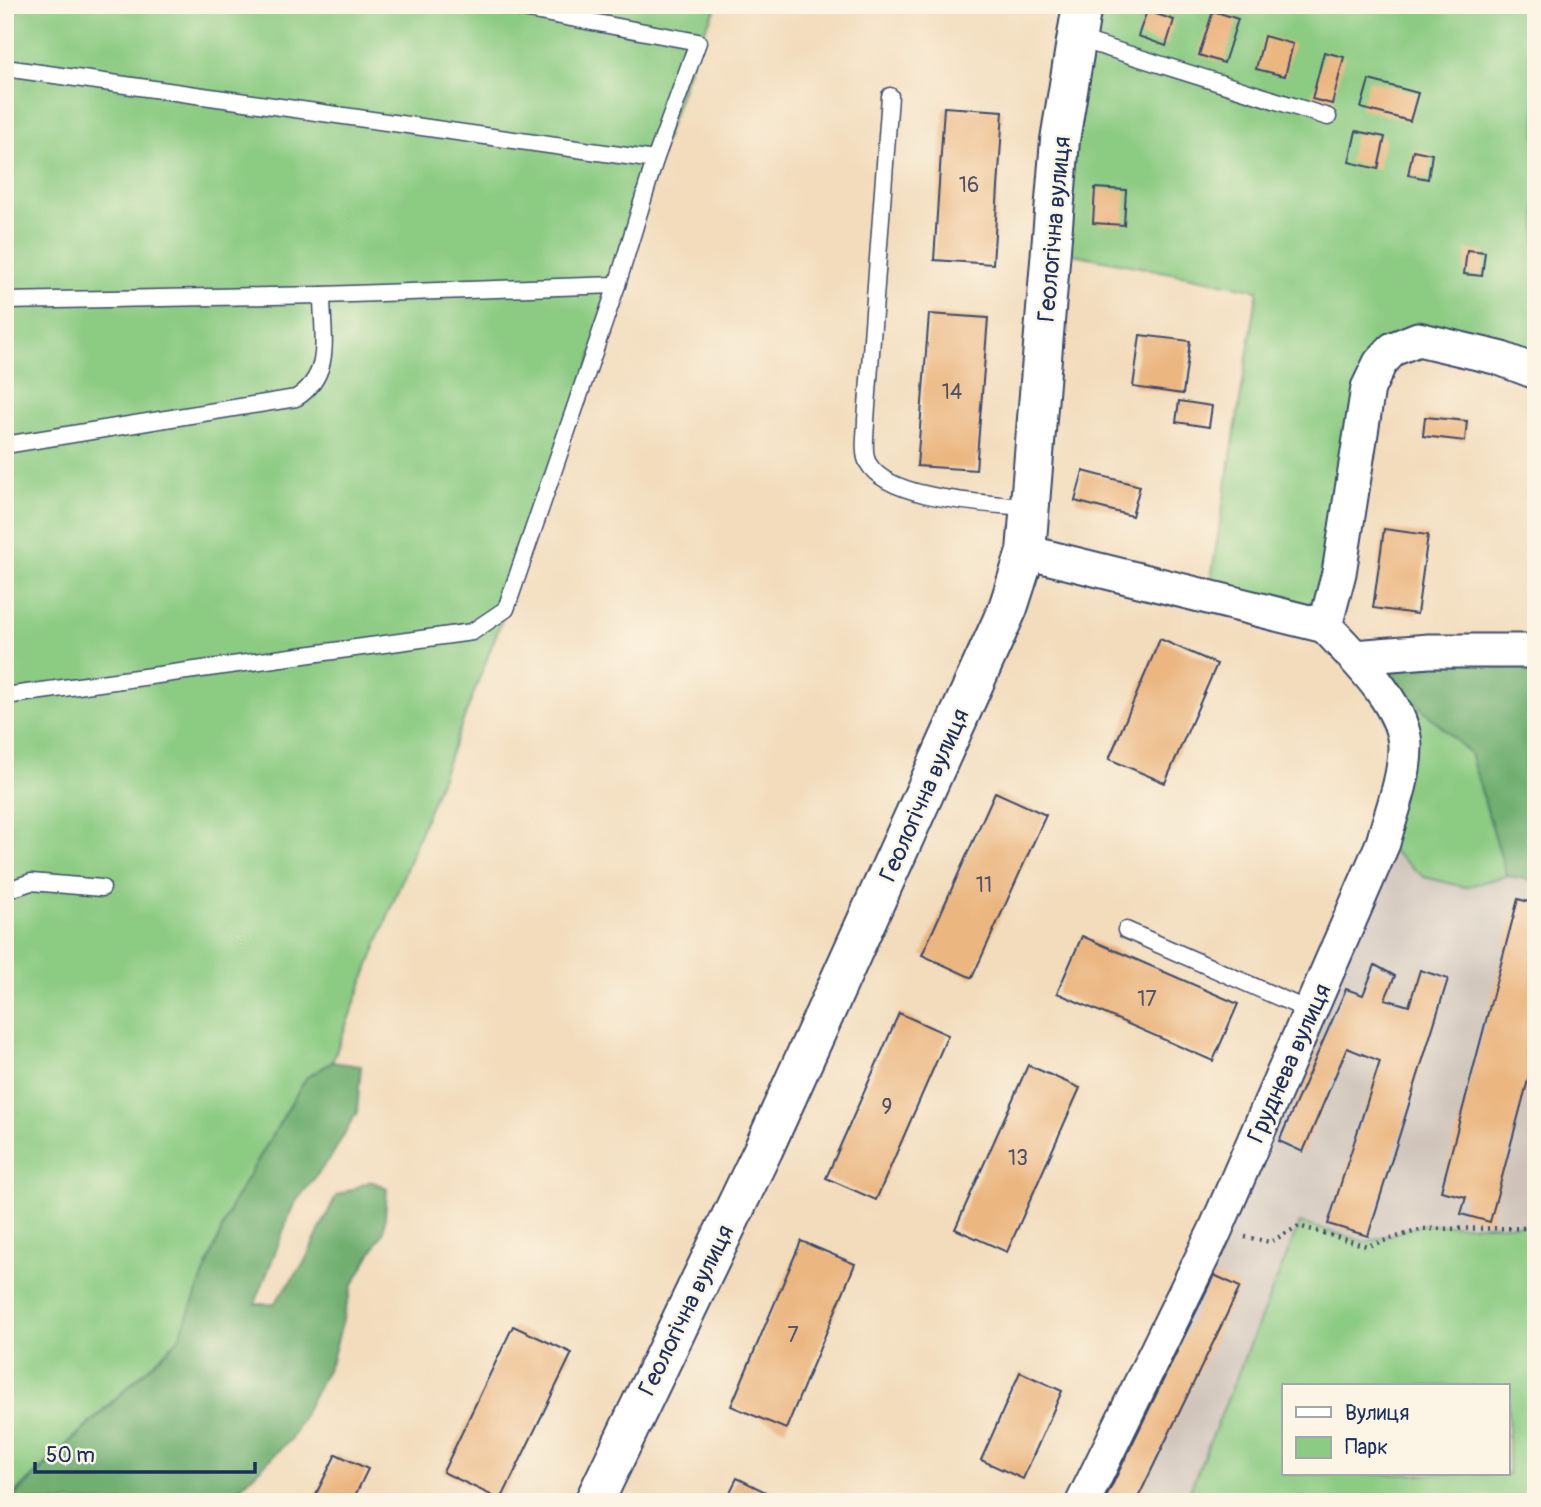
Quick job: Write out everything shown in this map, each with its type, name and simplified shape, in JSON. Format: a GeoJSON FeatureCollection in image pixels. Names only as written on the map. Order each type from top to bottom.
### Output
{"type":"FeatureCollection","features":[{"type":"Feature","properties":{"kind":"street","name":"Геологічна вулиця"},"geometry":{"type":"LineString","coordinates":[[594,1502],[764,1149],[1008,608],[1026,552],[1060,140],[1079,22]]}},
{"type":"Feature","properties":{"kind":"street"},"geometry":{"type":"LineString","coordinates":[[1026,552],[1325,626],[1339,573],[1368,388],[1380,363],[1393,349],[1419,338],[1499,358],[1536,372]]}},
{"type":"Feature","properties":{"kind":"street","name":"Груднева вулиця"},"geometry":{"type":"LineString","coordinates":[[1083,1502],[1215,1231],[1383,843],[1405,746],[1400,722],[1373,678],[1325,626]]}},
{"type":"Feature","properties":{"kind":"street"},"geometry":{"type":"LineString","coordinates":[[1354,657],[1429,651],[1536,651]]}},
{"type":"Feature","properties":{"kind":"lane"},"geometry":{"type":"LineString","coordinates":[[5,696],[471,632],[506,609],[617,285],[655,160],[698,42],[502,5]]}},
{"type":"Feature","properties":{"kind":"lane"},"geometry":{"type":"LineString","coordinates":[[1079,22],[1328,117]]}},
{"type":"Feature","properties":{"kind":"lane"},"geometry":{"type":"LineString","coordinates":[[5,68],[655,160]]}},
{"type":"Feature","properties":{"kind":"lane"},"geometry":{"type":"LineString","coordinates":[[890,96],[866,420],[866,461],[878,477],[917,493],[1031,508]]}},
{"type":"Feature","properties":{"kind":"lane"},"geometry":{"type":"LineString","coordinates":[[5,300],[322,295],[617,285]]}},
{"type":"Feature","properties":{"kind":"lane"},"geometry":{"type":"LineString","coordinates":[[5,445],[296,398],[312,388],[323,368],[322,295]]}},
{"type":"Feature","properties":{"kind":"lane"},"geometry":{"type":"LineString","coordinates":[[5,891],[31,882],[102,888]]}},
{"type":"Feature","properties":{"kind":"lane"},"geometry":{"type":"LineString","coordinates":[[1126,930],[1312,1012]]}},
{"type":"Feature","properties":{"kind":"path"},"geometry":{"type":"LineString","coordinates":[[1215,1231],[1270,1242],[1299,1226],[1367,1246],[1423,1229],[1536,1228]]}},
{"type":"Feature","properties":{"kind":"shaded area"},"geometry":{"type":"Polygon","coordinates":[[[1383,843],[1424,877],[1464,887],[1507,876],[1536,881],[1536,1225],[1422,1225],[1367,1242],[1300,1223],[1185,1502],[1083,1502],[1383,843]]]}},
{"type":"Feature","properties":{"kind":"green space"},"geometry":{"type":"Polygon","coordinates":[[[5,5],[718,5],[698,42],[506,609],[332,1062],[306,1078],[232,1204],[178,1340],[5,1502],[5,5]]]}},
{"type":"Feature","properties":{"kind":"green space"},"geometry":{"type":"Polygon","coordinates":[[[1082,5],[1536,5],[1536,372],[1393,349],[1325,626],[1208,597],[1258,290],[1052,250],[1082,5]]]}},
{"type":"Feature","properties":{"kind":"green space"},"geometry":{"type":"Polygon","coordinates":[[[1429,651],[1536,651],[1536,881],[1507,876],[1470,753],[1418,705],[1372,678],[1429,651]]]}},
{"type":"Feature","properties":{"kind":"green space"},"geometry":{"type":"Polygon","coordinates":[[[1372,678],[1418,705],[1470,753],[1507,876],[1465,887],[1424,877],[1383,843],[1402,768],[1372,678]]]}},
{"type":"Feature","properties":{"kind":"green space"},"geometry":{"type":"Polygon","coordinates":[[[332,1062],[361,1066],[357,1112],[331,1157],[294,1204],[255,1304],[274,1304],[304,1263],[336,1196],[371,1181],[387,1188],[384,1231],[352,1286],[332,1360],[291,1439],[225,1502],[8,1502],[178,1340],[232,1204],[306,1078],[332,1062]]]}},
{"type":"Feature","properties":{"kind":"green space"},"geometry":{"type":"Polygon","coordinates":[[[1300,1223],[1367,1242],[1422,1225],[1536,1225],[1536,1502],[1185,1502],[1300,1223]]]}},
{"type":"Feature","properties":{"kind":"building"},"geometry":{"type":"Polygon","coordinates":[[[1147,11],[1174,20],[1166,46],[1138,36],[1147,11]]]}},
{"type":"Feature","properties":{"kind":"building"},"geometry":{"type":"Polygon","coordinates":[[[1213,11],[1238,19],[1224,63],[1199,55],[1213,11]]]}},
{"type":"Feature","properties":{"kind":"building"},"geometry":{"type":"Polygon","coordinates":[[[1264,36],[1293,44],[1285,76],[1256,69],[1264,36]]]}},
{"type":"Feature","properties":{"kind":"building"},"geometry":{"type":"Polygon","coordinates":[[[1324,52],[1344,57],[1332,104],[1312,99],[1324,52]]]}},
{"type":"Feature","properties":{"kind":"building"},"geometry":{"type":"Polygon","coordinates":[[[1369,80],[1418,93],[1410,121],[1361,108],[1369,80]]]}},
{"type":"Feature","properties":{"kind":"building"},"geometry":{"type":"Polygon","coordinates":[[[944,107],[1003,111],[993,264],[934,260],[944,107]]]}},
{"type":"Feature","properties":{"kind":"building"},"geometry":{"type":"Polygon","coordinates":[[[1356,131],[1385,137],[1378,169],[1349,162],[1356,131]]]}},
{"type":"Feature","properties":{"kind":"building"},"geometry":{"type":"Polygon","coordinates":[[[1413,150],[1432,154],[1428,179],[1408,175],[1413,150]]]}},
{"type":"Feature","properties":{"kind":"building"},"geometry":{"type":"Polygon","coordinates":[[[1095,188],[1126,190],[1124,225],[1093,223],[1095,188]]]}},
{"type":"Feature","properties":{"kind":"building"},"geometry":{"type":"Polygon","coordinates":[[[1467,250],[1485,252],[1482,276],[1464,274],[1467,250]]]}},
{"type":"Feature","properties":{"kind":"building"},"geometry":{"type":"Polygon","coordinates":[[[929,314],[988,318],[976,470],[917,466],[929,314]]]}},
{"type":"Feature","properties":{"kind":"building"},"geometry":{"type":"Polygon","coordinates":[[[1140,335],[1190,341],[1183,394],[1133,387],[1140,335]]]}},
{"type":"Feature","properties":{"kind":"building"},"geometry":{"type":"Polygon","coordinates":[[[1179,401],[1212,406],[1209,427],[1176,422],[1179,401]]]}},
{"type":"Feature","properties":{"kind":"building"},"geometry":{"type":"Polygon","coordinates":[[[1425,417],[1467,421],[1465,441],[1423,436],[1425,417]]]}},
{"type":"Feature","properties":{"kind":"building"},"geometry":{"type":"Polygon","coordinates":[[[1083,471],[1140,486],[1132,516],[1075,501],[1083,471]]]}},
{"type":"Feature","properties":{"kind":"building"},"geometry":{"type":"Polygon","coordinates":[[[1384,529],[1428,535],[1417,614],[1373,608],[1384,529]]]}},
{"type":"Feature","properties":{"kind":"building"},"geometry":{"type":"Polygon","coordinates":[[[1160,639],[1217,664],[1165,783],[1109,759],[1160,639]]]}},
{"type":"Feature","properties":{"kind":"building"},"geometry":{"type":"Polygon","coordinates":[[[995,792],[1046,815],[972,978],[922,955],[995,792]]]}},
{"type":"Feature","properties":{"kind":"building"},"geometry":{"type":"Polygon","coordinates":[[[1518,899],[1536,904],[1536,1050],[1490,1222],[1461,1214],[1466,1197],[1441,1191],[1518,899]]]}},
{"type":"Feature","properties":{"kind":"building"},"geometry":{"type":"Polygon","coordinates":[[[1082,936],[1238,1004],[1213,1061],[1057,993],[1082,936]]]}},
{"type":"Feature","properties":{"kind":"building"},"geometry":{"type":"Polygon","coordinates":[[[1375,965],[1395,976],[1385,999],[1409,1006],[1420,970],[1448,979],[1368,1236],[1328,1224],[1380,1061],[1347,1048],[1303,1152],[1279,1141],[1346,989],[1363,995],[1375,965]]]}},
{"type":"Feature","properties":{"kind":"building"},"geometry":{"type":"Polygon","coordinates":[[[899,1013],[948,1035],[876,1200],[826,1178],[899,1013]]]}},
{"type":"Feature","properties":{"kind":"building"},"geometry":{"type":"Polygon","coordinates":[[[1028,1065],[1080,1088],[1007,1252],[955,1229],[1028,1065]]]}},
{"type":"Feature","properties":{"kind":"building"},"geometry":{"type":"Polygon","coordinates":[[[1536,1178],[1536,1207],[1527,1204],[1536,1178]]]}},
{"type":"Feature","properties":{"kind":"building"},"geometry":{"type":"Polygon","coordinates":[[[801,1241],[855,1264],[786,1429],[731,1406],[801,1241]]]}},
{"type":"Feature","properties":{"kind":"building"},"geometry":{"type":"Polygon","coordinates":[[[1214,1275],[1240,1287],[1136,1502],[1104,1502],[1214,1275]]]}},
{"type":"Feature","properties":{"kind":"building"},"geometry":{"type":"Polygon","coordinates":[[[513,1326],[572,1353],[501,1500],[443,1472],[513,1326]]]}},
{"type":"Feature","properties":{"kind":"building"},"geometry":{"type":"Polygon","coordinates":[[[1020,1372],[1062,1391],[1023,1479],[981,1460],[1020,1372]]]}},
{"type":"Feature","properties":{"kind":"building"},"geometry":{"type":"Polygon","coordinates":[[[336,1454],[368,1469],[352,1502],[312,1502],[336,1454]]]}},
{"type":"Feature","properties":{"kind":"building"},"geometry":{"type":"Polygon","coordinates":[[[737,1478],[776,1497],[774,1502],[725,1502],[737,1478]]]}}]}
